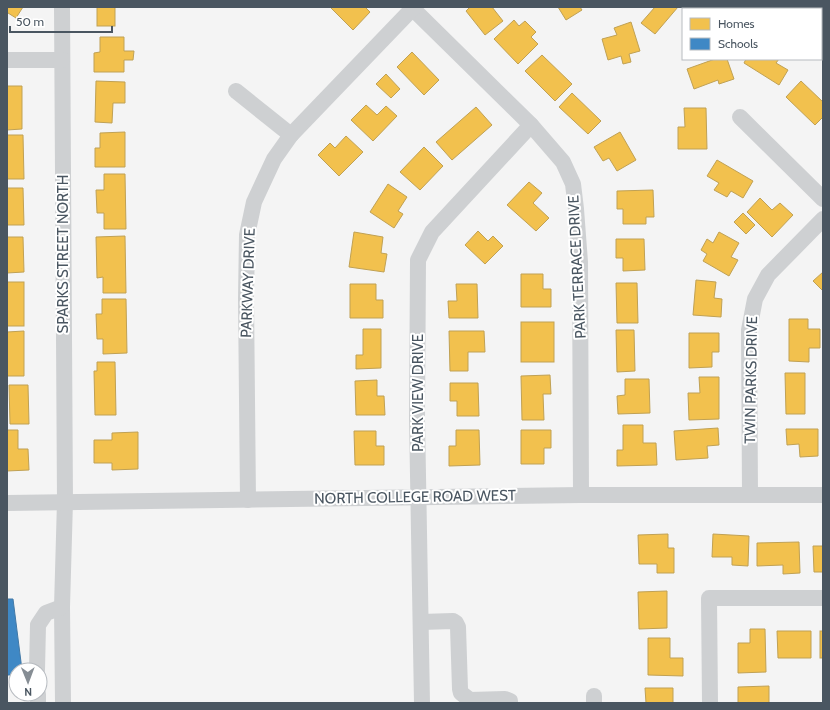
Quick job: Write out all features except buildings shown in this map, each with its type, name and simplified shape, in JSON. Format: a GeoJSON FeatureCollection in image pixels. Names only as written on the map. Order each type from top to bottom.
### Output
{"type":"FeatureCollection","features":[{"type":"Feature","properties":{"kind":"street","name":"SPARKS STREET NORTH"},"geometry":{"type":"LineString","coordinates":[[62,7],[65,501],[62,607],[63,703]]}},
{"type":"Feature","properties":{"kind":"street","name":"PARK TERRACE DRIVE"},"geometry":{"type":"LineString","coordinates":[[413,8],[531,125],[563,162],[573,184],[580,262],[581,495]]}},
{"type":"Feature","properties":{"kind":"street","name":"PARKWAY DRIVE"},"geometry":{"type":"LineString","coordinates":[[248,500],[246,299],[247,235],[254,202],[274,158],[291,135],[413,8]]}},
{"type":"Feature","properties":{"kind":"street"},"geometry":{"type":"LineString","coordinates":[[7,60],[62,60]]}},
{"type":"Feature","properties":{"kind":"street"},"geometry":{"type":"LineString","coordinates":[[236,91],[291,135]]}},
{"type":"Feature","properties":{"kind":"street"},"geometry":{"type":"LineString","coordinates":[[740,117],[823,199]]}},
{"type":"Feature","properties":{"kind":"street","name":"PARK VIEW DRIVE"},"geometry":{"type":"LineString","coordinates":[[422,703],[418,498],[418,260],[432,232],[531,125]]}},
{"type":"Feature","properties":{"kind":"street","name":"TWIN PARKS DRIVE"},"geometry":{"type":"LineString","coordinates":[[750,494],[749,330],[754,299],[768,275],[823,219]]}},
{"type":"Feature","properties":{"kind":"street","name":"NORTH COLLEGE ROAD WEST"},"geometry":{"type":"LineString","coordinates":[[7,503],[581,495],[823,495]]}},
{"type":"Feature","properties":{"kind":"street"},"geometry":{"type":"LineString","coordinates":[[710,703],[709,598],[823,598]]}},
{"type":"Feature","properties":{"kind":"street"},"geometry":{"type":"LineString","coordinates":[[37,662],[38,625],[46,613],[62,607]]}},
{"type":"Feature","properties":{"kind":"street"},"geometry":{"type":"LineString","coordinates":[[421,622],[453,621],[456,623],[458,627],[461,693],[470,701],[505,699],[510,701],[510,703]]}}]}
